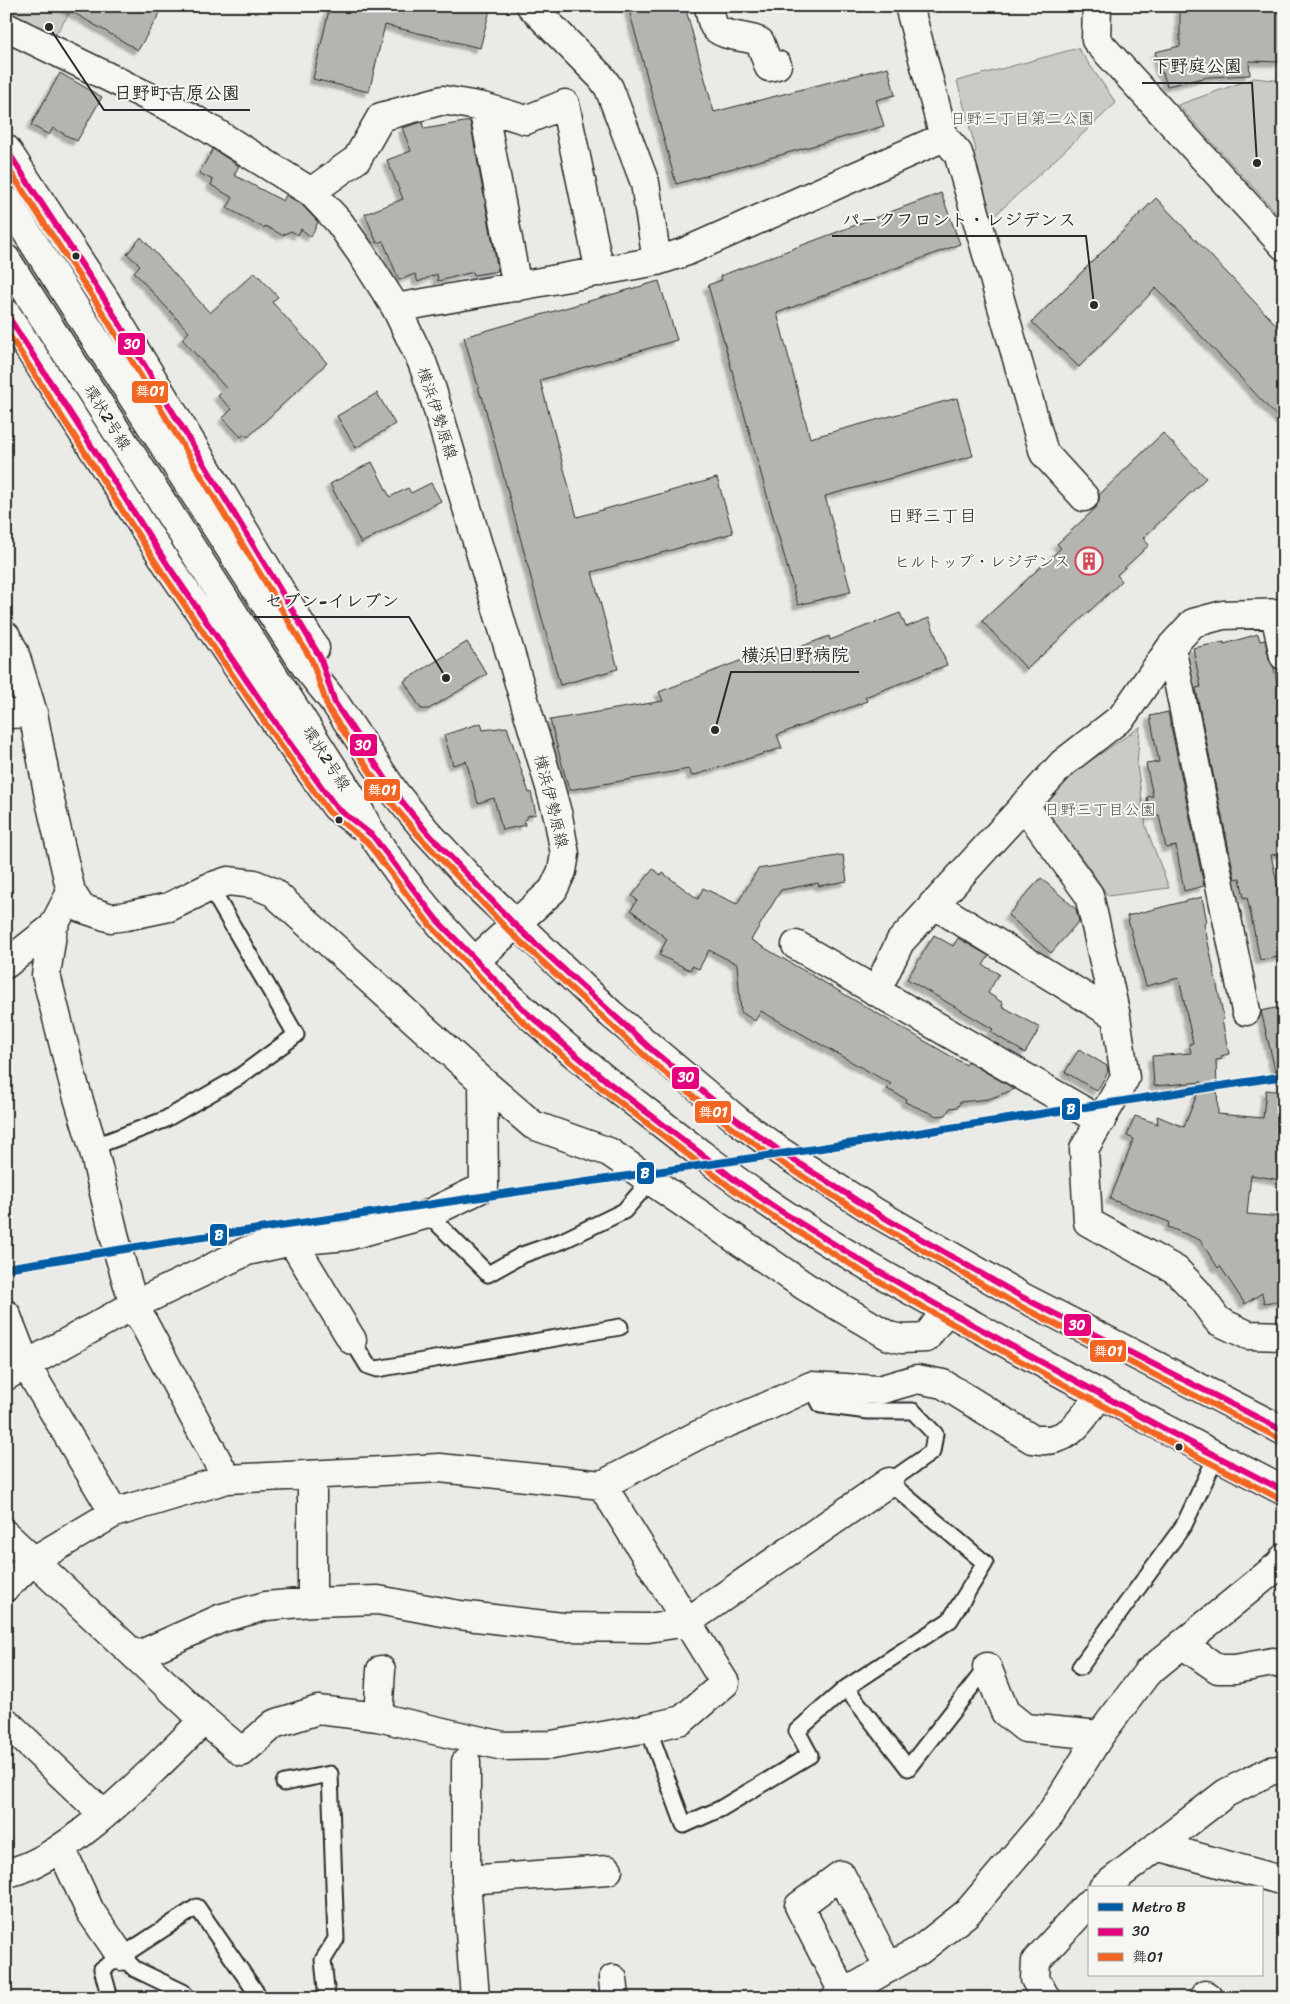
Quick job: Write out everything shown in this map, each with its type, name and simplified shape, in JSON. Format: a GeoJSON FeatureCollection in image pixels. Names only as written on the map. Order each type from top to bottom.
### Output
{"type":"FeatureCollection","features":[{"type":"Feature","properties":{"kind":"street"},"geometry":{"type":"LineString","coordinates":[[531,6],[602,78],[609,88],[645,183],[657,261]]}},
{"type":"Feature","properties":{"kind":"street"},"geometry":{"type":"LineString","coordinates":[[709,6],[714,26],[722,33],[752,38],[760,42],[768,67],[777,65]]}},
{"type":"Feature","properties":{"kind":"street"},"geometry":{"type":"LineString","coordinates":[[909,6],[944,137],[958,153],[1044,453],[1084,497]]}},
{"type":"Feature","properties":{"kind":"street"},"geometry":{"type":"LineString","coordinates":[[1096,6],[1096,40],[1284,246]]}},
{"type":"Feature","properties":{"kind":"street","name":"横浜伊勢原線"},"geometry":{"type":"LineString","coordinates":[[6,27],[192,118],[311,192],[339,222],[396,308],[422,362],[432,390],[518,678],[556,809],[564,844],[564,863],[560,878],[553,890],[475,961]]}},
{"type":"Feature","properties":{"kind":"street"},"geometry":{"type":"LineString","coordinates":[[311,192],[357,159],[382,117],[443,100],[483,107],[526,120],[565,104],[600,272]]}},
{"type":"Feature","properties":{"kind":"street"},"geometry":{"type":"LineString","coordinates":[[483,107],[518,287]]}},
{"type":"Feature","properties":{"kind":"street"},"geometry":{"type":"LineString","coordinates":[[396,308],[657,261],[685,252],[944,137]]}},
{"type":"Feature","properties":{"kind":"street"},"geometry":{"type":"LineString","coordinates":[[6,149],[105,300],[275,581],[320,657],[335,703]]}},
{"type":"Feature","properties":{"kind":"street","name":"環状2号線"},"geometry":{"type":"LineString","coordinates":[[6,200],[306,667],[335,703],[395,792],[420,823],[463,872],[514,924],[652,1050],[737,1120],[806,1168],[878,1214],[1022,1297],[1284,1431]]}},
{"type":"Feature","properties":{"kind":"street","name":"環状2号線"},"geometry":{"type":"LineString","coordinates":[[6,259],[351,796],[373,836],[436,919],[512,999],[566,1048],[735,1180],[829,1242],[1099,1395],[1284,1491]]}},
{"type":"Feature","properties":{"kind":"street"},"geometry":{"type":"LineString","coordinates":[[6,313],[169,567],[286,738],[336,807],[373,836]]}},
{"type":"Feature","properties":{"kind":"street"},"geometry":{"type":"LineString","coordinates":[[876,992],[900,942],[1063,762],[1122,717],[1171,648],[1193,623],[1223,615],[1280,613],[1284,656]]}},
{"type":"Feature","properties":{"kind":"street"},"geometry":{"type":"LineString","coordinates":[[6,636],[14,651],[33,713],[52,812],[71,892],[81,908],[111,918],[169,907],[228,880],[254,884],[273,892],[533,1125],[610,1152],[806,1287],[890,1336],[902,1339],[926,1338],[946,1310]]}},
{"type":"Feature","properties":{"kind":"street"},"geometry":{"type":"LineString","coordinates":[[1171,648],[1246,1011]]}},
{"type":"Feature","properties":{"kind":"street"},"geometry":{"type":"LineString","coordinates":[[6,714],[33,713]]}},
{"type":"Feature","properties":{"kind":"street"},"geometry":{"type":"LineString","coordinates":[[1024,805],[1089,895],[1116,1016],[1125,1078],[1084,1148],[1088,1222],[1176,1270],[1198,1293],[1218,1321],[1248,1335],[1284,1336]]}},
{"type":"Feature","properties":{"kind":"street"},"geometry":{"type":"LineString","coordinates":[[71,892],[53,927],[46,975],[73,1081],[93,1147],[119,1255],[134,1305],[227,1479]]}},
{"type":"Feature","properties":{"kind":"street"},"geometry":{"type":"LineString","coordinates":[[933,904],[1116,1016]]}},
{"type":"Feature","properties":{"kind":"street"},"geometry":{"type":"LineString","coordinates":[[6,964],[53,927]]}},
{"type":"Feature","properties":{"kind":"street"},"geometry":{"type":"LineString","coordinates":[[796,945],[1100,1121]]}},
{"type":"Feature","properties":{"kind":"street"},"geometry":{"type":"LineString","coordinates":[[16,1370],[134,1305],[247,1251],[292,1241],[346,1236],[428,1214],[484,1187],[483,1082]]}},
{"type":"Feature","properties":{"kind":"street"},"geometry":{"type":"LineString","coordinates":[[292,1241],[352,1340]]}},
{"type":"Feature","properties":{"kind":"street"},"geometry":{"type":"LineString","coordinates":[[6,1314],[16,1370],[114,1513]]}},
{"type":"Feature","properties":{"kind":"street"},"geometry":{"type":"LineString","coordinates":[[6,1587],[33,1561],[114,1513],[227,1479],[440,1468],[602,1485],[698,1435],[811,1386],[879,1390],[917,1378],[943,1384],[1032,1439],[1045,1441],[1069,1433],[1079,1424],[1099,1395]]}},
{"type":"Feature","properties":{"kind":"street"},"geometry":{"type":"LineString","coordinates":[[312,1475],[312,1602]]}},
{"type":"Feature","properties":{"kind":"street"},"geometry":{"type":"LineString","coordinates":[[137,1656],[222,1618],[266,1606],[312,1602],[378,1600],[459,1615],[562,1627],[648,1628],[688,1622],[889,1482]]}},
{"type":"Feature","properties":{"kind":"street"},"geometry":{"type":"LineString","coordinates":[[6,1535],[204,1720],[242,1752],[274,1724],[318,1710],[378,1717],[503,1746],[552,1745],[682,1720],[725,1683],[602,1485]]}},
{"type":"Feature","properties":{"kind":"street"},"geometry":{"type":"LineString","coordinates":[[889,1968],[841,1875],[799,1906],[852,1994],[889,1968],[920,1950],[967,1913],[1050,1815],[1100,1735],[1147,1673],[1282,1563]]}},
{"type":"Feature","properties":{"kind":"street"},"geometry":{"type":"LineString","coordinates":[[1182,1644],[1218,1669],[1235,1669],[1273,1662],[1284,1665]]}},
{"type":"Feature","properties":{"kind":"street"},"geometry":{"type":"LineString","coordinates":[[987,1667],[1005,1712],[1025,1728],[1100,1735]]}},
{"type":"Feature","properties":{"kind":"street"},"geometry":{"type":"LineString","coordinates":[[378,1717],[381,1670]]}},
{"type":"Feature","properties":{"kind":"street"},"geometry":{"type":"LineString","coordinates":[[6,1873],[36,1863],[61,1848],[104,1815],[204,1720]]}},
{"type":"Feature","properties":{"kind":"street"},"geometry":{"type":"LineString","coordinates":[[6,1722],[104,1815]]}},
{"type":"Feature","properties":{"kind":"street"},"geometry":{"type":"LineString","coordinates":[[466,1762],[466,1880],[476,1998]]}},
{"type":"Feature","properties":{"kind":"street"},"geometry":{"type":"LineString","coordinates":[[1106,1886],[1226,1793],[1270,1771],[1284,1769]]}},
{"type":"Feature","properties":{"kind":"street"},"geometry":{"type":"LineString","coordinates":[[1158,1846],[1284,1881]]}},
{"type":"Feature","properties":{"kind":"street"},"geometry":{"type":"LineString","coordinates":[[61,1848],[90,1911],[121,1956]]}},
{"type":"Feature","properties":{"kind":"street"},"geometry":{"type":"LineString","coordinates":[[466,1880],[608,1870]]}},
{"type":"Feature","properties":{"kind":"street"},"geometry":{"type":"LineString","coordinates":[[1046,1998],[1035,1979],[1036,1961],[1088,1904]]}},
{"type":"Feature","properties":{"kind":"street"},"geometry":{"type":"LineString","coordinates":[[1203,1998],[1205,1995],[1209,1998]]}},
{"type":"Feature","properties":{"kind":"lane"},"geometry":{"type":"LineString","coordinates":[[93,1147],[164,1120],[239,1077],[296,1036],[210,887]]}},
{"type":"Feature","properties":{"kind":"lane"},"geometry":{"type":"LineString","coordinates":[[428,1214],[488,1274],[522,1255],[562,1241],[624,1211],[650,1181]]}},
{"type":"Feature","properties":{"kind":"lane"},"geometry":{"type":"LineString","coordinates":[[352,1340],[368,1366],[378,1369],[620,1327]]}},
{"type":"Feature","properties":{"kind":"lane"},"geometry":{"type":"LineString","coordinates":[[648,1728],[684,1825],[720,1809],[810,1755],[797,1731],[846,1688],[950,1620],[985,1563],[889,1482],[932,1452],[935,1434],[913,1411],[868,1411],[821,1405],[811,1386]]}},
{"type":"Feature","properties":{"kind":"lane"},"geometry":{"type":"LineString","coordinates":[[1080,1667],[1184,1525],[1216,1457]]}},
{"type":"Feature","properties":{"kind":"lane"},"geometry":{"type":"LineString","coordinates":[[846,1688],[908,1768],[987,1667]]}},
{"type":"Feature","properties":{"kind":"lane"},"geometry":{"type":"LineString","coordinates":[[284,1783],[330,1774],[336,1939],[323,1960],[327,1998]]}},
{"type":"Feature","properties":{"kind":"lane"},"geometry":{"type":"LineString","coordinates":[[110,1998],[102,1969],[198,1907],[260,1998]]}},
{"type":"Feature","properties":{"kind":"lane"},"geometry":{"type":"LineString","coordinates":[[121,1956],[135,1969],[183,1992],[187,1998]]}},
{"type":"Feature","properties":{"kind":"green space"},"geometry":{"type":"Polygon","coordinates":[[[7,6],[74,6],[56,34],[19,19],[7,6]]]}},
{"type":"Feature","properties":{"kind":"green space","name":"日野三丁目第二公園"},"geometry":{"type":"Polygon","coordinates":[[[1078,48],[1116,103],[989,221],[972,156],[976,150],[957,81],[1078,48]]]}},
{"type":"Feature","properties":{"kind":"green space"},"geometry":{"type":"Polygon","coordinates":[[[1254,78],[1284,81],[1284,221],[1178,105],[1254,78]]]}},
{"type":"Feature","properties":{"kind":"green space","name":"日野三丁目公園"},"geometry":{"type":"Polygon","coordinates":[[[1140,727],[1137,765],[1146,827],[1169,888],[1108,896],[1042,806],[1081,767],[1140,727]]]}},
{"type":"Feature","properties":{"kind":"building"},"geometry":{"type":"Polygon","coordinates":[[[62,6],[164,6],[138,50],[62,6]]]}},
{"type":"Feature","properties":{"kind":"building"},"geometry":{"type":"Polygon","coordinates":[[[330,6],[491,6],[480,48],[385,25],[369,92],[313,79],[330,6]]]}},
{"type":"Feature","properties":{"kind":"building"},"geometry":{"type":"Polygon","coordinates":[[[628,6],[685,6],[714,112],[888,67],[895,95],[876,100],[884,126],[676,184],[628,6]]]}},
{"type":"Feature","properties":{"kind":"building"},"geometry":{"type":"Polygon","coordinates":[[[1180,6],[1282,6],[1281,62],[1249,61],[1250,75],[1208,77],[1167,86],[1155,52],[1180,46],[1180,6]]]}},
{"type":"Feature","properties":{"kind":"building"},"geometry":{"type":"Polygon","coordinates":[[[60,73],[102,97],[77,141],[53,128],[49,135],[31,125],[60,73]]]}},
{"type":"Feature","properties":{"kind":"building"},"geometry":{"type":"Polygon","coordinates":[[[470,121],[498,271],[474,275],[473,272],[438,281],[437,274],[418,282],[415,274],[399,280],[383,241],[377,243],[365,214],[403,199],[387,160],[411,151],[402,128],[422,122],[424,129],[470,121]]]}},
{"type":"Feature","properties":{"kind":"building"},"geometry":{"type":"Polygon","coordinates":[[[213,149],[239,166],[234,175],[283,201],[286,195],[301,204],[318,222],[311,237],[301,229],[298,235],[291,231],[282,235],[265,226],[264,228],[227,208],[233,198],[211,185],[213,180],[199,173],[213,149]]]}},
{"type":"Feature","properties":{"kind":"building"},"geometry":{"type":"Polygon","coordinates":[[[941,193],[960,244],[777,313],[810,438],[957,398],[973,456],[825,496],[851,592],[798,605],[708,285],[722,280],[720,276],[941,193]]]}},
{"type":"Feature","properties":{"kind":"building"},"geometry":{"type":"Polygon","coordinates":[[[1156,198],[1284,333],[1284,424],[1156,288],[1079,367],[1032,322],[1156,198]]]}},
{"type":"Feature","properties":{"kind":"building"},"geometry":{"type":"Polygon","coordinates":[[[141,237],[210,313],[255,272],[278,297],[272,302],[327,363],[248,437],[245,434],[241,437],[223,418],[232,409],[218,396],[226,388],[182,339],[189,332],[134,272],[140,265],[127,254],[141,237]]]}},
{"type":"Feature","properties":{"kind":"building"},"geometry":{"type":"Polygon","coordinates":[[[659,281],[677,340],[540,380],[577,517],[717,478],[733,533],[592,572],[618,669],[560,685],[482,396],[464,337],[659,281]]]}},
{"type":"Feature","properties":{"kind":"building"},"geometry":{"type":"Polygon","coordinates":[[[377,393],[395,424],[356,448],[337,416],[377,393]]]}},
{"type":"Feature","properties":{"kind":"building","name":"ヒルトップ・レジデンス"},"geometry":{"type":"Polygon","coordinates":[[[1163,433],[1206,478],[1143,538],[1149,545],[1117,575],[1122,581],[1027,669],[982,621],[1061,548],[1057,544],[1097,507],[1099,495],[1163,433]]]}},
{"type":"Feature","properties":{"kind":"building"},"geometry":{"type":"Polygon","coordinates":[[[372,462],[390,497],[408,488],[411,493],[431,483],[441,501],[361,543],[330,484],[372,462]]]}},
{"type":"Feature","properties":{"kind":"building"},"geometry":{"type":"Polygon","coordinates":[[[900,613],[906,627],[929,618],[947,665],[865,697],[867,701],[777,735],[782,748],[692,776],[689,769],[569,790],[550,720],[663,701],[659,692],[776,647],[779,655],[829,636],[830,640],[900,613]]]}},
{"type":"Feature","properties":{"kind":"building"},"geometry":{"type":"Polygon","coordinates":[[[1258,634],[1260,641],[1265,640],[1269,659],[1274,668],[1284,718],[1284,853],[1271,855],[1281,901],[1284,900],[1284,956],[1260,960],[1247,897],[1244,898],[1240,878],[1235,879],[1199,706],[1196,688],[1201,687],[1193,648],[1224,642],[1224,644],[1258,634]]]}},
{"type":"Feature","properties":{"kind":"building"},"geometry":{"type":"Polygon","coordinates":[[[467,642],[487,674],[429,709],[421,709],[404,681],[467,642]]]}},
{"type":"Feature","properties":{"kind":"building"},"geometry":{"type":"Polygon","coordinates":[[[1168,712],[1204,886],[1184,891],[1176,846],[1166,848],[1159,815],[1150,817],[1147,797],[1153,796],[1146,764],[1159,762],[1150,716],[1168,712]]]}},
{"type":"Feature","properties":{"kind":"building"},"geometry":{"type":"Polygon","coordinates":[[[481,723],[483,730],[507,727],[529,793],[531,792],[536,814],[527,816],[527,819],[524,820],[525,825],[502,830],[494,798],[478,803],[466,761],[453,765],[444,735],[481,723]]]}},
{"type":"Feature","properties":{"kind":"building"},"geometry":{"type":"Polygon","coordinates":[[[843,855],[847,881],[819,886],[818,883],[781,890],[751,940],[966,1065],[968,1062],[1015,1089],[989,1099],[960,1102],[958,1107],[950,1108],[946,1115],[937,1116],[905,1102],[906,1099],[887,1089],[891,1084],[761,1011],[755,1021],[741,1012],[737,964],[709,950],[699,969],[692,966],[690,970],[659,955],[667,939],[631,910],[637,900],[632,896],[653,869],[661,875],[663,873],[698,899],[703,888],[737,904],[758,869],[843,855]]]}},
{"type":"Feature","properties":{"kind":"building"},"geometry":{"type":"Polygon","coordinates":[[[1041,878],[1076,909],[1079,921],[1051,953],[1008,915],[1041,878]]]}},
{"type":"Feature","properties":{"kind":"building"},"geometry":{"type":"Polygon","coordinates":[[[1202,897],[1207,922],[1204,923],[1224,1019],[1222,1020],[1229,1054],[1221,1056],[1222,1059],[1216,1060],[1218,1114],[1263,1118],[1266,1090],[1284,1092],[1284,1159],[1281,1180],[1251,1175],[1247,1214],[1282,1217],[1278,1265],[1284,1300],[1264,1303],[1262,1293],[1245,1304],[1200,1240],[1168,1227],[1169,1222],[1110,1199],[1134,1139],[1127,1136],[1135,1116],[1158,1124],[1157,1116],[1184,1127],[1202,1082],[1154,1086],[1152,1056],[1191,1053],[1189,1044],[1193,1043],[1179,978],[1146,986],[1127,916],[1202,897]]]}},
{"type":"Feature","properties":{"kind":"building"},"geometry":{"type":"Polygon","coordinates":[[[934,935],[953,946],[958,938],[989,956],[983,965],[999,974],[988,993],[1003,1003],[1002,1006],[1040,1028],[1025,1053],[991,1032],[993,1029],[907,979],[934,935]]]}},
{"type":"Feature","properties":{"kind":"building"},"geometry":{"type":"Polygon","coordinates":[[[1284,1006],[1284,1073],[1276,1074],[1261,1011],[1284,1006]]]}},
{"type":"Feature","properties":{"kind":"building"},"geometry":{"type":"Polygon","coordinates":[[[1079,1049],[1107,1066],[1108,1072],[1097,1091],[1065,1072],[1079,1049]]]}},
{"type":"Feature","properties":{"kind":"metro line","name":"B"},"geometry":{"type":"LineString","coordinates":[[6,1268],[168,1242],[815,1149],[1284,1076]]}},
{"type":"Feature","properties":{"kind":"transit line","name":"30"},"geometry":{"type":"LineString","coordinates":[[6,149],[105,300],[275,581],[320,657],[335,703],[395,793],[426,831],[514,924],[652,1050],[737,1120],[781,1152],[878,1214],[1022,1297],[1284,1431]]}},
{"type":"Feature","properties":{"kind":"transit line","name":"舞01"},"geometry":{"type":"LineString","coordinates":[[6,165],[98,305],[267,585],[312,661],[328,708],[388,799],[420,837],[508,930],[646,1057],[731,1127],[776,1159],[874,1222],[1018,1305],[1280,1439]]}},
{"type":"Feature","properties":{"kind":"transit line","name":"30"},"geometry":{"type":"LineString","coordinates":[[6,313],[169,567],[286,738],[336,807],[373,836],[436,919],[527,1013],[609,1083],[735,1180],[779,1210],[876,1270],[946,1310],[1166,1430],[1284,1491]]}},
{"type":"Feature","properties":{"kind":"transit line","name":"舞01"},"geometry":{"type":"LineString","coordinates":[[6,330],[162,572],[279,743],[329,812],[367,842],[430,925],[521,1020],[604,1090],[730,1187],[774,1217],[942,1318],[1162,1438],[1280,1499]]}},
{"type":"Feature","properties":{"kind":"place","name":"日野町吉原公園"},"geometry":{"type":"Point","coordinates":[49,27]}},
{"type":"Feature","properties":{"kind":"place","name":"下野庭公園"},"geometry":{"type":"Point","coordinates":[1257,163]}},
{"type":"Feature","properties":{"kind":"place","name":"パークフロント・レジデンス"},"geometry":{"type":"Point","coordinates":[1094,305]}},
{"type":"Feature","properties":{"kind":"place","name":"ヒルトップ・レジデンス"},"geometry":{"type":"Point","coordinates":[1089,561]}},
{"type":"Feature","properties":{"kind":"place","name":"セブン-イレブン"},"geometry":{"type":"Point","coordinates":[446,678]}},
{"type":"Feature","properties":{"kind":"place","name":"横浜日野病院"},"geometry":{"type":"Point","coordinates":[715,730]}},
{"type":"Feature","properties":{"kind":"district","name":"日野三丁目"},"geometry":{"type":"Point","coordinates":[932,516]}}]}
